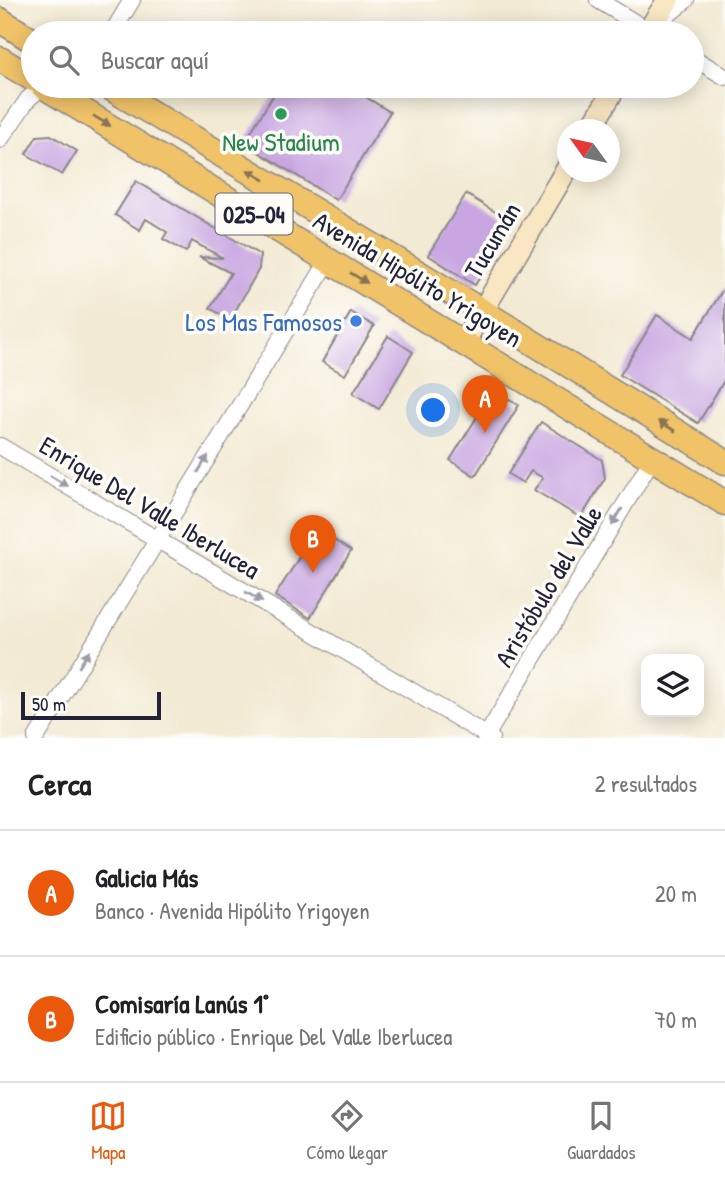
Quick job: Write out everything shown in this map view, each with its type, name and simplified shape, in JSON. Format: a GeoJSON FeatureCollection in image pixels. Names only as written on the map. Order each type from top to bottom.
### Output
{"type":"FeatureCollection","features":[{"type":"Feature","properties":{"kind":"main road"},"geometry":{"type":"LineString","coordinates":[[0,20],[21,33]]}},
{"type":"Feature","properties":{"kind":"main road"},"geometry":{"type":"LineString","coordinates":[[0,59],[21,72]]}},
{"type":"Feature","properties":{"kind":"main road","name":"Avenida Hipólito Yrigoyen"},"geometry":{"type":"LineString","coordinates":[[63,98],[725,503]]}},
{"type":"Feature","properties":{"kind":"main road","name":"Avenida Hipólito Yrigoyen"},"geometry":{"type":"LineString","coordinates":[[127,98],[482,311],[725,462]]}},
{"type":"Feature","properties":{"kind":"street"},"geometry":{"type":"LineString","coordinates":[[119,21],[132,0]]}},
{"type":"Feature","properties":{"kind":"street"},"geometry":{"type":"LineString","coordinates":[[598,0],[631,21]]}},
{"type":"Feature","properties":{"kind":"street"},"geometry":{"type":"LineString","coordinates":[[652,21],[657,0]]}},
{"type":"Feature","properties":{"kind":"street"},"geometry":{"type":"LineString","coordinates":[[656,21],[668,0]]}},
{"type":"Feature","properties":{"kind":"street"},"geometry":{"type":"LineString","coordinates":[[662,21],[686,0]]}},
{"type":"Feature","properties":{"kind":"street"},"geometry":{"type":"LineString","coordinates":[[704,64],[725,77]]}},
{"type":"Feature","properties":{"kind":"street"},"geometry":{"type":"LineString","coordinates":[[0,140],[28,98]]}},
{"type":"Feature","properties":{"kind":"street"},"geometry":{"type":"LineString","coordinates":[[596,119],[609,98]]}},
{"type":"Feature","properties":{"kind":"street","name":"Tucumán"},"geometry":{"type":"LineString","coordinates":[[464,342],[559,182]]}},
{"type":"Feature","properties":{"kind":"street"},"geometry":{"type":"LineString","coordinates":[[36,738],[329,260]]}},
{"type":"Feature","properties":{"kind":"street","name":"Enrique Del Valle Iberlucea"},"geometry":{"type":"LineString","coordinates":[[0,446],[487,737]]}},
{"type":"Feature","properties":{"kind":"street","name":"Aristóbulo del Valle"},"geometry":{"type":"LineString","coordinates":[[487,737],[652,458]]}},
{"type":"Feature","properties":{"kind":"building"},"geometry":{"type":"Polygon","coordinates":[[[272,98],[367,98],[390,112],[336,200],[244,143],[272,98]]]}},
{"type":"Feature","properties":{"kind":"building"},"geometry":{"type":"Polygon","coordinates":[[[51,135],[77,151],[62,175],[26,154],[37,136],[51,135]]]}},
{"type":"Feature","properties":{"kind":"building"},"geometry":{"type":"Polygon","coordinates":[[[136,181],[260,255],[259,269],[230,320],[210,308],[231,273],[199,257],[223,258],[192,241],[186,252],[163,239],[167,232],[146,219],[140,230],[115,215],[136,181]]]}},
{"type":"Feature","properties":{"kind":"building"},"geometry":{"type":"Polygon","coordinates":[[[466,194],[513,223],[475,285],[428,255],[466,194]]]}},
{"type":"Feature","properties":{"kind":"building"},"geometry":{"type":"Polygon","coordinates":[[[725,286],[725,379],[698,423],[620,375],[657,315],[693,338],[725,286]]]}},
{"type":"Feature","properties":{"kind":"building"},"geometry":{"type":"Polygon","coordinates":[[[351,312],[374,326],[345,375],[322,362],[351,312]]]}},
{"type":"Feature","properties":{"kind":"building"},"geometry":{"type":"Polygon","coordinates":[[[388,336],[413,352],[379,409],[353,393],[388,336]]]}},
{"type":"Feature","properties":{"kind":"building"},"geometry":{"type":"Polygon","coordinates":[[[494,390],[519,405],[475,476],[450,460],[494,390]]]}},
{"type":"Feature","properties":{"kind":"building"},"geometry":{"type":"Polygon","coordinates":[[[541,422],[602,460],[605,478],[581,518],[534,490],[543,478],[531,471],[523,483],[508,474],[541,422]]]}},
{"type":"Feature","properties":{"kind":"building"},"geometry":{"type":"Polygon","coordinates":[[[317,529],[351,551],[310,618],[275,596],[317,529]]]}},
{"type":"Feature","properties":{"kind":"place","name":"New Stadium"},"geometry":{"type":"Point","coordinates":[281,114]}},
{"type":"Feature","properties":{"kind":"place","name":"Los Mas Famosos"},"geometry":{"type":"Point","coordinates":[356,321]}},
{"type":"Feature","properties":{"kind":"place","name":"Galicia Más"},"geometry":{"type":"Point","coordinates":[485,433]}},
{"type":"Feature","properties":{"kind":"place","name":"Comisaría Lanús 1°"},"geometry":{"type":"Point","coordinates":[313,573]}}]}
